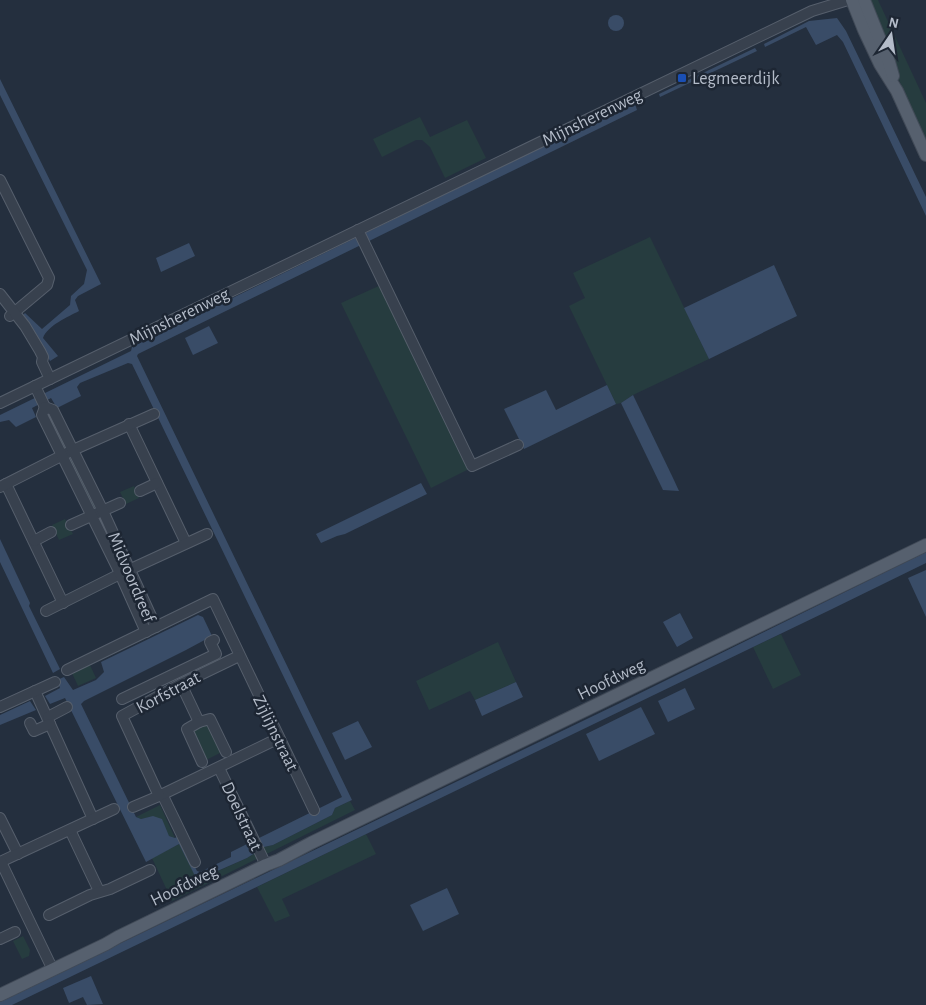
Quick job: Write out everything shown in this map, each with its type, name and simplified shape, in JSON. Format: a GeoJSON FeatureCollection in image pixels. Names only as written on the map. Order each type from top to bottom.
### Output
{"type":"FeatureCollection","features":[{"type":"Feature","properties":{"kind":"main road"},"geometry":{"type":"LineString","coordinates":[[852,0],[855,12],[880,64],[896,91],[926,155]]}},
{"type":"Feature","properties":{"kind":"main road"},"geometry":{"type":"LineString","coordinates":[[864,0],[889,62],[896,91]]}},
{"type":"Feature","properties":{"kind":"main road","name":"Hoofdweg"},"geometry":{"type":"LineString","coordinates":[[0,989],[106,944],[926,545]]}},
{"type":"Feature","properties":{"kind":"main road","name":"Hoofdweg"},"geometry":{"type":"LineString","coordinates":[[0,996],[52,967]]}},
{"type":"Feature","properties":{"kind":"street","name":"Mijnsherenweg"},"geometry":{"type":"LineString","coordinates":[[0,403],[36,389],[50,379],[361,236],[748,41],[829,3],[839,4],[848,0]]}},
{"type":"Feature","properties":{"kind":"street"},"geometry":{"type":"LineString","coordinates":[[0,180],[4,199],[49,278],[47,285],[12,314]]}},
{"type":"Feature","properties":{"kind":"street"},"geometry":{"type":"LineString","coordinates":[[361,236],[472,466],[518,445]]}},
{"type":"Feature","properties":{"kind":"street"},"geometry":{"type":"LineString","coordinates":[[0,294],[36,357],[42,362],[50,379]]}},
{"type":"Feature","properties":{"kind":"street"},"geometry":{"type":"LineString","coordinates":[[0,304],[12,314]]}},
{"type":"Feature","properties":{"kind":"street","name":"Midvoordreef"},"geometry":{"type":"LineString","coordinates":[[36,389],[44,406],[42,415],[61,456],[91,515],[125,572],[156,627],[146,632],[125,572],[103,511],[53,410],[44,406]]}},
{"type":"Feature","properties":{"kind":"street"},"geometry":{"type":"LineString","coordinates":[[63,603],[34,541],[3,485],[73,450],[154,414]]}},
{"type":"Feature","properties":{"kind":"street"},"geometry":{"type":"LineString","coordinates":[[129,424],[186,543]]}},
{"type":"Feature","properties":{"kind":"street"},"geometry":{"type":"LineString","coordinates":[[140,491],[157,483]]}},
{"type":"Feature","properties":{"kind":"street","name":"Midvoordreef"},"geometry":{"type":"LineString","coordinates":[[71,524],[120,503]]}},
{"type":"Feature","properties":{"kind":"street"},"geometry":{"type":"LineString","coordinates":[[34,541],[51,532]]}},
{"type":"Feature","properties":{"kind":"street"},"geometry":{"type":"LineString","coordinates":[[46,611],[207,534]]}},
{"type":"Feature","properties":{"kind":"street","name":"Zijlijnstraat"},"geometry":{"type":"LineString","coordinates":[[156,627],[212,600],[314,810]]}},
{"type":"Feature","properties":{"kind":"street"},"geometry":{"type":"LineString","coordinates":[[67,670],[146,632]]}},
{"type":"Feature","properties":{"kind":"street"},"geometry":{"type":"LineString","coordinates":[[122,699],[216,654],[210,642],[214,640]]}},
{"type":"Feature","properties":{"kind":"street","name":"Korfstraat"},"geometry":{"type":"LineString","coordinates":[[195,862],[122,716],[181,684],[239,656]]}},
{"type":"Feature","properties":{"kind":"street"},"geometry":{"type":"LineString","coordinates":[[0,707],[55,682]]}},
{"type":"Feature","properties":{"kind":"street"},"geometry":{"type":"LineString","coordinates":[[181,684],[199,722]]}},
{"type":"Feature","properties":{"kind":"street"},"geometry":{"type":"LineString","coordinates":[[36,691],[94,819]]}},
{"type":"Feature","properties":{"kind":"street"},"geometry":{"type":"LineString","coordinates":[[30,724],[34,731],[67,707]]}},
{"type":"Feature","properties":{"kind":"street"},"geometry":{"type":"LineString","coordinates":[[202,762],[187,729],[199,722],[210,719],[226,752]]}},
{"type":"Feature","properties":{"kind":"street"},"geometry":{"type":"LineString","coordinates":[[133,807],[279,738]]}},
{"type":"Feature","properties":{"kind":"street","name":"Doelstraat"},"geometry":{"type":"LineString","coordinates":[[219,768],[266,865]]}},
{"type":"Feature","properties":{"kind":"street"},"geometry":{"type":"LineString","coordinates":[[52,967],[0,862],[114,809]]}},
{"type":"Feature","properties":{"kind":"street"},"geometry":{"type":"LineString","coordinates":[[0,818],[18,854]]}},
{"type":"Feature","properties":{"kind":"street"},"geometry":{"type":"LineString","coordinates":[[70,830],[99,891]]}},
{"type":"Feature","properties":{"kind":"street"},"geometry":{"type":"LineString","coordinates":[[49,915],[99,891],[110,889],[150,870]]}},
{"type":"Feature","properties":{"kind":"street"},"geometry":{"type":"LineString","coordinates":[[0,939],[15,932]]}},
{"type":"Feature","properties":{"kind":"green space"},"geometry":{"type":"Polygon","coordinates":[[[868,0],[878,0],[926,103],[926,146],[881,36],[868,0]]]}},
{"type":"Feature","properties":{"kind":"green space"},"geometry":{"type":"Polygon","coordinates":[[[420,117],[430,137],[467,120],[486,158],[445,178],[430,147],[422,140],[416,140],[382,157],[373,139],[420,117]]]}},
{"type":"Feature","properties":{"kind":"green space"},"geometry":{"type":"Polygon","coordinates":[[[650,237],[709,359],[616,404],[569,306],[585,298],[573,273],[650,237]]]}},
{"type":"Feature","properties":{"kind":"green space"},"geometry":{"type":"Polygon","coordinates":[[[381,285],[469,469],[431,488],[341,303],[381,285]]]}},
{"type":"Feature","properties":{"kind":"green space"},"geometry":{"type":"Polygon","coordinates":[[[51,412],[151,621],[146,623],[46,414],[51,412]]]}},
{"type":"Feature","properties":{"kind":"green space"},"geometry":{"type":"Polygon","coordinates":[[[134,486],[139,498],[126,504],[120,492],[134,486]]]}},
{"type":"Feature","properties":{"kind":"green space"},"geometry":{"type":"Polygon","coordinates":[[[65,519],[73,534],[59,540],[52,525],[65,519]]]}},
{"type":"Feature","properties":{"kind":"green space"},"geometry":{"type":"Polygon","coordinates":[[[781,634],[801,675],[773,689],[753,647],[781,634]]]}},
{"type":"Feature","properties":{"kind":"green space"},"geometry":{"type":"Polygon","coordinates":[[[498,642],[516,682],[475,700],[470,691],[429,710],[416,681],[498,642]]]}},
{"type":"Feature","properties":{"kind":"green space"},"geometry":{"type":"Polygon","coordinates":[[[89,663],[96,678],[78,686],[71,671],[89,663]]]}},
{"type":"Feature","properties":{"kind":"green space"},"geometry":{"type":"Polygon","coordinates":[[[208,723],[222,752],[206,760],[191,731],[208,723]]]}},
{"type":"Feature","properties":{"kind":"green space"},"geometry":{"type":"Polygon","coordinates":[[[350,801],[355,810],[172,901],[152,858],[179,844],[198,880],[247,858],[264,847],[273,845],[332,815],[335,808],[350,801]]]}},
{"type":"Feature","properties":{"kind":"green space"},"geometry":{"type":"Polygon","coordinates":[[[160,805],[175,838],[169,836],[152,817],[141,819],[136,817],[160,805]]]}},
{"type":"Feature","properties":{"kind":"green space"},"geometry":{"type":"Polygon","coordinates":[[[366,834],[376,854],[282,899],[290,916],[275,922],[257,887],[366,834]]]}},
{"type":"Feature","properties":{"kind":"green space"},"geometry":{"type":"Polygon","coordinates":[[[23,936],[30,950],[29,956],[22,959],[13,941],[23,936]]]}},
{"type":"Feature","properties":{"kind":"water"},"geometry":{"type":"Polygon","coordinates":[[[613,15],[619,15],[624,20],[622,29],[613,31],[608,26],[608,20],[613,15]]]}},
{"type":"Feature","properties":{"kind":"water"},"geometry":{"type":"Polygon","coordinates":[[[837,18],[846,31],[926,197],[926,216],[843,42],[837,35],[816,45],[806,27],[765,47],[764,44],[809,21],[837,18]]]}},
{"type":"Feature","properties":{"kind":"water"},"geometry":{"type":"Polygon","coordinates":[[[755,48],[757,51],[660,97],[659,94],[755,48]]]}},
{"type":"Feature","properties":{"kind":"water"},"geometry":{"type":"Polygon","coordinates":[[[0,79],[101,284],[78,296],[75,300],[79,311],[59,322],[46,333],[43,338],[58,356],[50,361],[39,339],[23,315],[25,313],[42,329],[70,305],[71,296],[84,284],[87,270],[0,95],[0,79]]]}},
{"type":"Feature","properties":{"kind":"water"},"geometry":{"type":"Polygon","coordinates":[[[632,103],[635,104],[637,110],[138,354],[137,356],[352,800],[335,808],[332,815],[273,845],[264,847],[247,858],[197,880],[179,844],[146,862],[65,698],[50,704],[45,696],[60,688],[57,680],[64,677],[73,690],[96,680],[104,672],[101,662],[198,615],[203,617],[212,636],[81,704],[136,817],[141,819],[153,816],[162,819],[169,836],[175,838],[179,836],[197,871],[200,872],[231,857],[231,852],[342,797],[132,364],[128,363],[80,383],[77,387],[81,396],[57,408],[51,398],[32,408],[36,417],[16,427],[9,420],[0,422],[0,415],[131,351],[132,347],[632,103]]]}},
{"type":"Feature","properties":{"kind":"water"},"geometry":{"type":"Polygon","coordinates":[[[189,243],[195,256],[161,272],[156,258],[189,243]]]}},
{"type":"Feature","properties":{"kind":"water"},"geometry":{"type":"Polygon","coordinates":[[[774,265],[797,316],[709,359],[684,308],[774,265]]]}},
{"type":"Feature","properties":{"kind":"water"},"geometry":{"type":"Polygon","coordinates":[[[209,326],[218,343],[193,355],[185,338],[209,326]]]}},
{"type":"Feature","properties":{"kind":"water"},"geometry":{"type":"Polygon","coordinates":[[[607,385],[616,404],[524,449],[504,409],[546,390],[556,410],[607,385]]]}},
{"type":"Feature","properties":{"kind":"water"},"geometry":{"type":"Polygon","coordinates":[[[633,395],[679,491],[663,490],[621,403],[633,395]]]}},
{"type":"Feature","properties":{"kind":"water"},"geometry":{"type":"Polygon","coordinates":[[[421,483],[427,494],[345,534],[321,543],[316,534],[421,483]]]}},
{"type":"Feature","properties":{"kind":"water"},"geometry":{"type":"Polygon","coordinates":[[[0,539],[30,603],[29,606],[60,669],[53,673],[0,562],[0,539]]]}},
{"type":"Feature","properties":{"kind":"water"},"geometry":{"type":"Polygon","coordinates":[[[926,552],[926,563],[830,610],[12,1005],[0,1005],[0,1002],[71,967],[618,704],[926,552]]]}},
{"type":"Feature","properties":{"kind":"water"},"geometry":{"type":"Polygon","coordinates":[[[926,570],[926,617],[908,578],[926,570]]]}},
{"type":"Feature","properties":{"kind":"water"},"geometry":{"type":"Polygon","coordinates":[[[680,613],[693,638],[677,647],[663,622],[680,613]]]}},
{"type":"Feature","properties":{"kind":"water"},"geometry":{"type":"Polygon","coordinates":[[[516,682],[523,697],[482,716],[475,700],[516,682]]]}},
{"type":"Feature","properties":{"kind":"water"},"geometry":{"type":"Polygon","coordinates":[[[685,688],[695,709],[668,722],[658,701],[685,688]]]}},
{"type":"Feature","properties":{"kind":"water"},"geometry":{"type":"Polygon","coordinates":[[[30,701],[36,710],[0,725],[0,715],[30,701]]]}},
{"type":"Feature","properties":{"kind":"water"},"geometry":{"type":"Polygon","coordinates":[[[641,707],[655,734],[599,761],[586,734],[641,707]]]}},
{"type":"Feature","properties":{"kind":"water"},"geometry":{"type":"Polygon","coordinates":[[[358,721],[372,747],[345,760],[332,733],[358,721]]]}},
{"type":"Feature","properties":{"kind":"water"},"geometry":{"type":"Polygon","coordinates":[[[447,888],[459,914],[423,931],[410,905],[447,888]]]}},
{"type":"Feature","properties":{"kind":"water"},"geometry":{"type":"Polygon","coordinates":[[[91,976],[103,1004],[87,1005],[83,997],[69,1003],[63,988],[91,976]]]}},
{"type":"Feature","properties":{"kind":"place","name":"Legmeerdijk"},"geometry":{"type":"Point","coordinates":[682,78]}}]}
